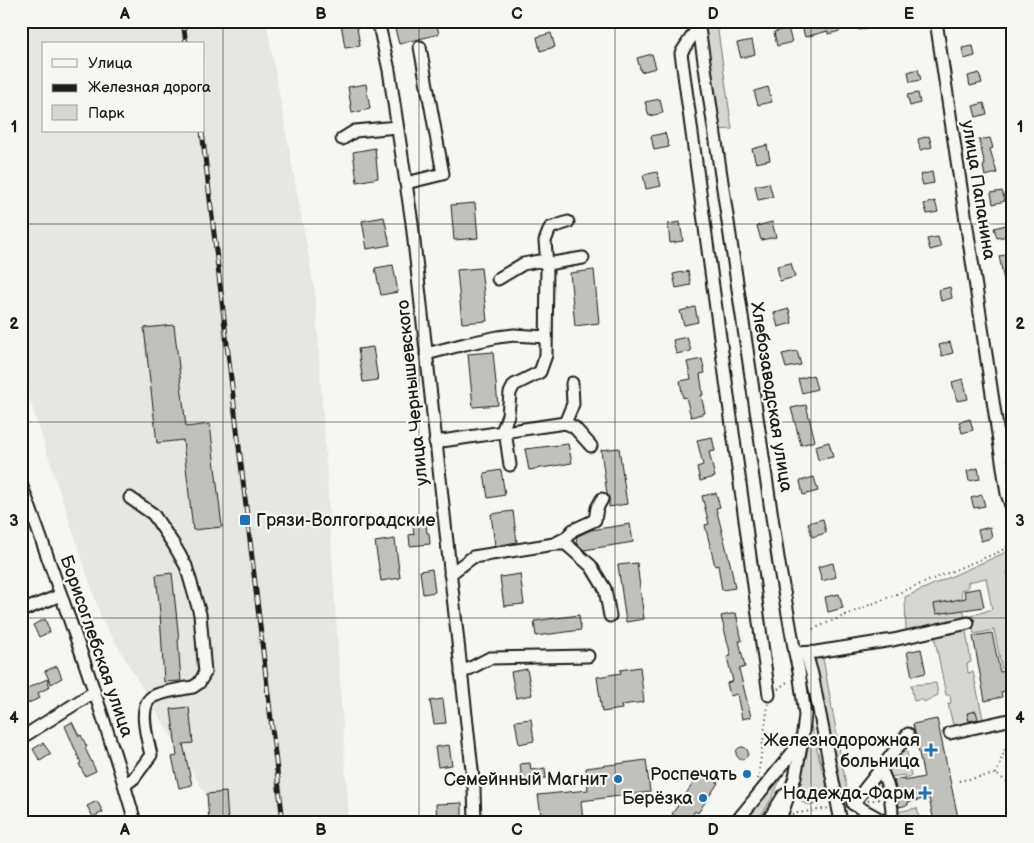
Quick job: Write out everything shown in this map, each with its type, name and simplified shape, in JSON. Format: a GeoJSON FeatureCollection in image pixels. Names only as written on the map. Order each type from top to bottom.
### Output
{"type":"FeatureCollection","features":[{"type":"Feature","properties":{"kind":"street","name":"улица Чернышевского"},"geometry":{"type":"LineString","coordinates":[[378,21],[389,70],[413,233],[474,788],[475,822]]}},
{"type":"Feature","properties":{"kind":"street","name":"улица Папанина"},"geometry":{"type":"LineString","coordinates":[[936,21],[1007,494],[1013,511]]}},
{"type":"Feature","properties":{"kind":"street"},"geometry":{"type":"LineString","coordinates":[[698,24],[681,53],[769,695]]}},
{"type":"Feature","properties":{"kind":"street","name":"Хлебозаводская улица"},"geometry":{"type":"LineString","coordinates":[[698,24],[776,544],[801,653],[799,671],[805,715],[795,777]]}},
{"type":"Feature","properties":{"kind":"street"},"geometry":{"type":"LineString","coordinates":[[406,183],[443,174],[420,47]]}},
{"type":"Feature","properties":{"kind":"street"},"geometry":{"type":"LineString","coordinates":[[342,139],[355,131],[397,127]]}},
{"type":"Feature","properties":{"kind":"street"},"geometry":{"type":"LineString","coordinates":[[510,465],[503,432],[508,415],[510,393],[514,385],[540,372],[546,355],[547,264],[545,241],[550,228],[568,222]]}},
{"type":"Feature","properties":{"kind":"street"},"geometry":{"type":"LineString","coordinates":[[498,279],[523,264],[539,261],[547,264],[583,258]]}},
{"type":"Feature","properties":{"kind":"street"},"geometry":{"type":"LineString","coordinates":[[426,354],[498,337],[514,335],[546,337]]}},
{"type":"Feature","properties":{"kind":"street"},"geometry":{"type":"LineString","coordinates":[[565,423],[573,404],[572,383]]}},
{"type":"Feature","properties":{"kind":"street"},"geometry":{"type":"LineString","coordinates":[[435,442],[565,423],[574,428],[591,446]]}},
{"type":"Feature","properties":{"kind":"street","name":"Борисоглебская улица"},"geometry":{"type":"LineString","coordinates":[[21,484],[94,692],[135,821]]}},
{"type":"Feature","properties":{"kind":"street"},"geometry":{"type":"LineString","coordinates":[[125,785],[134,778],[151,756],[145,720],[145,706],[147,702],[153,697],[193,687],[199,683],[205,673],[200,614],[186,566],[153,514],[130,498]]}},
{"type":"Feature","properties":{"kind":"street"},"geometry":{"type":"LineString","coordinates":[[554,544],[566,538],[573,530],[595,520],[597,508],[602,499]]}},
{"type":"Feature","properties":{"kind":"street"},"geometry":{"type":"LineString","coordinates":[[450,574],[473,557],[554,544],[566,544],[591,566],[605,589],[610,616]]}},
{"type":"Feature","properties":{"kind":"street"},"geometry":{"type":"LineString","coordinates":[[21,611],[61,595]]}},
{"type":"Feature","properties":{"kind":"street"},"geometry":{"type":"LineString","coordinates":[[841,822],[812,674],[801,653],[893,640],[968,623]]}},
{"type":"Feature","properties":{"kind":"street"},"geometry":{"type":"LineString","coordinates":[[461,673],[490,658],[588,656]]}},
{"type":"Feature","properties":{"kind":"street"},"geometry":{"type":"LineString","coordinates":[[21,738],[94,692]]}},
{"type":"Feature","properties":{"kind":"street"},"geometry":{"type":"LineString","coordinates":[[950,733],[1013,719]]}},
{"type":"Feature","properties":{"kind":"street"},"geometry":{"type":"LineString","coordinates":[[885,822],[854,804],[908,734]]}},
{"type":"Feature","properties":{"kind":"street"},"geometry":{"type":"LineString","coordinates":[[736,822],[802,741]]}},
{"type":"Feature","properties":{"kind":"street"},"geometry":{"type":"LineString","coordinates":[[881,769],[887,782],[892,822]]}},
{"type":"Feature","properties":{"kind":"street"},"geometry":{"type":"LineString","coordinates":[[767,822],[795,777]]}},
{"type":"Feature","properties":{"kind":"street"},"geometry":{"type":"LineString","coordinates":[[779,822],[795,777]]}},
{"type":"Feature","properties":{"kind":"path"},"geometry":{"type":"LineString","coordinates":[[813,630],[1001,551],[1013,542]]}},
{"type":"Feature","properties":{"kind":"path"},"geometry":{"type":"LineString","coordinates":[[757,781],[769,695],[799,671]]}},
{"type":"Feature","properties":{"kind":"path"},"geometry":{"type":"LineString","coordinates":[[996,774],[1013,728]]}},
{"type":"Feature","properties":{"kind":"path"},"geometry":{"type":"LineString","coordinates":[[959,781],[996,774],[1013,786]]}},
{"type":"Feature","properties":{"kind":"shaded area"},"geometry":{"type":"Polygon","coordinates":[[[21,21],[266,21],[315,292],[349,822],[222,822],[102,620],[21,373],[21,21]]]}},
{"type":"Feature","properties":{"kind":"green space"},"geometry":{"type":"Polygon","coordinates":[[[717,24],[732,129],[718,130],[704,30],[709,26],[717,24]]]}},
{"type":"Feature","properties":{"kind":"green space"},"geometry":{"type":"Polygon","coordinates":[[[1013,549],[1013,569],[1007,571],[1013,604],[1013,613],[1010,615],[1013,627],[1013,658],[1011,659],[1013,667],[1002,669],[994,630],[974,634],[971,616],[992,609],[986,578],[968,582],[968,588],[961,590],[965,619],[906,631],[905,597],[1013,549]]]}},
{"type":"Feature","properties":{"kind":"green space"},"geometry":{"type":"Polygon","coordinates":[[[961,627],[966,631],[971,662],[967,664],[968,673],[973,672],[984,723],[961,728],[953,725],[948,704],[951,703],[950,695],[946,695],[935,639],[938,632],[961,627]]]}},
{"type":"Feature","properties":{"kind":"green space"},"geometry":{"type":"Polygon","coordinates":[[[822,653],[848,796],[840,797],[812,656],[822,653]]]}},
{"type":"Feature","properties":{"kind":"green space"},"geometry":{"type":"Polygon","coordinates":[[[936,683],[938,695],[924,702],[922,699],[914,701],[911,685],[936,683]]]}},
{"type":"Feature","properties":{"kind":"green space"},"geometry":{"type":"Polygon","coordinates":[[[809,717],[826,783],[826,790],[821,801],[810,805],[802,802],[800,794],[809,717]]]}},
{"type":"Feature","properties":{"kind":"green space"},"geometry":{"type":"Polygon","coordinates":[[[905,740],[911,776],[905,778],[904,775],[890,777],[885,768],[905,740]]]}},
{"type":"Feature","properties":{"kind":"green space"},"geometry":{"type":"Polygon","coordinates":[[[787,761],[774,793],[761,815],[755,822],[741,822],[787,761]]]}},
{"type":"Feature","properties":{"kind":"green space"},"geometry":{"type":"Polygon","coordinates":[[[917,808],[919,817],[917,822],[896,822],[897,812],[917,808]]]}},
{"type":"Feature","properties":{"kind":"building"},"geometry":{"type":"Polygon","coordinates":[[[356,21],[360,46],[345,48],[341,23],[356,21]]]}},
{"type":"Feature","properties":{"kind":"building"},"geometry":{"type":"Polygon","coordinates":[[[393,21],[436,21],[439,34],[399,44],[393,21]]]}},
{"type":"Feature","properties":{"kind":"building"},"geometry":{"type":"Polygon","coordinates":[[[837,21],[840,31],[828,34],[828,31],[805,37],[802,26],[814,23],[814,26],[837,21]]]}},
{"type":"Feature","properties":{"kind":"building"},"geometry":{"type":"Polygon","coordinates":[[[857,21],[882,21],[882,24],[859,30],[857,21]]]}},
{"type":"Feature","properties":{"kind":"building"},"geometry":{"type":"Polygon","coordinates":[[[788,28],[792,42],[777,46],[774,32],[788,28]]]}},
{"type":"Feature","properties":{"kind":"building"},"geometry":{"type":"Polygon","coordinates":[[[551,33],[555,47],[540,51],[537,37],[551,33]]]}},
{"type":"Feature","properties":{"kind":"building"},"geometry":{"type":"Polygon","coordinates":[[[752,40],[755,54],[741,58],[737,43],[752,40]]]}},
{"type":"Feature","properties":{"kind":"building"},"geometry":{"type":"Polygon","coordinates":[[[973,46],[975,56],[964,59],[962,48],[973,46]]]}},
{"type":"Feature","properties":{"kind":"building"},"geometry":{"type":"Polygon","coordinates":[[[652,54],[656,68],[641,72],[637,58],[652,54]]]}},
{"type":"Feature","properties":{"kind":"building"},"geometry":{"type":"Polygon","coordinates":[[[918,69],[921,80],[910,82],[908,72],[918,69]]]}},
{"type":"Feature","properties":{"kind":"building"},"geometry":{"type":"Polygon","coordinates":[[[979,73],[982,83],[970,86],[968,76],[979,73]]]}},
{"type":"Feature","properties":{"kind":"building"},"geometry":{"type":"Polygon","coordinates":[[[366,84],[370,109],[352,113],[348,87],[366,84]]]}},
{"type":"Feature","properties":{"kind":"building"},"geometry":{"type":"Polygon","coordinates":[[[768,87],[772,102],[758,105],[754,91],[768,87]]]}},
{"type":"Feature","properties":{"kind":"building"},"geometry":{"type":"Polygon","coordinates":[[[918,93],[920,103],[910,106],[907,95],[918,93]]]}},
{"type":"Feature","properties":{"kind":"building"},"geometry":{"type":"Polygon","coordinates":[[[660,99],[663,113],[649,116],[645,102],[660,99]]]}},
{"type":"Feature","properties":{"kind":"building"},"geometry":{"type":"Polygon","coordinates":[[[984,103],[987,114],[976,117],[973,106],[984,103]]]}},
{"type":"Feature","properties":{"kind":"building"},"geometry":{"type":"Polygon","coordinates":[[[665,133],[669,147],[654,150],[651,136],[665,133]]]}},
{"type":"Feature","properties":{"kind":"building"},"geometry":{"type":"Polygon","coordinates":[[[929,136],[932,147],[920,150],[918,139],[929,136]]]}},
{"type":"Feature","properties":{"kind":"building"},"geometry":{"type":"Polygon","coordinates":[[[990,138],[993,148],[990,149],[997,173],[985,176],[983,166],[985,165],[979,140],[990,138]]]}},
{"type":"Feature","properties":{"kind":"building"},"geometry":{"type":"Polygon","coordinates":[[[767,145],[770,160],[756,163],[752,149],[767,145]]]}},
{"type":"Feature","properties":{"kind":"building"},"geometry":{"type":"Polygon","coordinates":[[[375,148],[378,178],[357,182],[353,152],[375,148]]]}},
{"type":"Feature","properties":{"kind":"building"},"geometry":{"type":"Polygon","coordinates":[[[657,172],[661,186],[646,189],[643,175],[657,172]]]}},
{"type":"Feature","properties":{"kind":"building"},"geometry":{"type":"Polygon","coordinates":[[[932,172],[934,183],[923,185],[920,175],[932,172]]]}},
{"type":"Feature","properties":{"kind":"building"},"geometry":{"type":"Polygon","coordinates":[[[769,183],[773,197],[758,200],[755,186],[769,183]]]}},
{"type":"Feature","properties":{"kind":"building"},"geometry":{"type":"Polygon","coordinates":[[[1002,191],[1005,201],[993,204],[991,193],[1002,191]]]}},
{"type":"Feature","properties":{"kind":"building"},"geometry":{"type":"Polygon","coordinates":[[[935,201],[938,212],[927,214],[924,204],[935,201]]]}},
{"type":"Feature","properties":{"kind":"building"},"geometry":{"type":"Polygon","coordinates":[[[475,203],[478,238],[454,240],[451,205],[475,203]]]}},
{"type":"Feature","properties":{"kind":"building"},"geometry":{"type":"Polygon","coordinates":[[[384,217],[390,245],[367,249],[362,221],[384,217]]]}},
{"type":"Feature","properties":{"kind":"building"},"geometry":{"type":"Polygon","coordinates":[[[680,222],[683,241],[670,243],[668,224],[680,222]]]}},
{"type":"Feature","properties":{"kind":"building"},"geometry":{"type":"Polygon","coordinates":[[[772,222],[776,237],[761,240],[757,226],[772,222]]]}},
{"type":"Feature","properties":{"kind":"building"},"geometry":{"type":"Polygon","coordinates":[[[1006,225],[1008,236],[997,238],[994,228],[1006,225]]]}},
{"type":"Feature","properties":{"kind":"building"},"geometry":{"type":"Polygon","coordinates":[[[938,237],[941,247],[930,250],[927,239],[938,237]]]}},
{"type":"Feature","properties":{"kind":"building"},"geometry":{"type":"Polygon","coordinates":[[[1010,254],[1012,264],[1005,266],[1013,277],[1013,284],[1005,285],[999,256],[1010,254]]]}},
{"type":"Feature","properties":{"kind":"building"},"geometry":{"type":"Polygon","coordinates":[[[791,263],[795,277],[780,281],[777,266],[791,263]]]}},
{"type":"Feature","properties":{"kind":"building"},"geometry":{"type":"Polygon","coordinates":[[[393,265],[398,292],[381,295],[375,268],[393,265]]]}},
{"type":"Feature","properties":{"kind":"building"},"geometry":{"type":"Polygon","coordinates":[[[481,268],[487,321],[462,323],[457,270],[481,268]]]}},
{"type":"Feature","properties":{"kind":"building"},"geometry":{"type":"Polygon","coordinates":[[[594,270],[599,323],[575,326],[570,273],[594,270]]]}},
{"type":"Feature","properties":{"kind":"building"},"geometry":{"type":"Polygon","coordinates":[[[688,271],[691,285],[676,288],[673,274],[688,271]]]}},
{"type":"Feature","properties":{"kind":"building"},"geometry":{"type":"Polygon","coordinates":[[[950,287],[952,298],[941,301],[939,290],[950,287]]]}},
{"type":"Feature","properties":{"kind":"building"},"geometry":{"type":"Polygon","coordinates":[[[695,307],[698,322],[684,325],[680,311],[695,307]]]}},
{"type":"Feature","properties":{"kind":"building"},"geometry":{"type":"Polygon","coordinates":[[[789,309],[792,323],[778,327],[774,313],[789,309]]]}},
{"type":"Feature","properties":{"kind":"building"},"geometry":{"type":"Polygon","coordinates":[[[174,325],[186,427],[210,424],[222,527],[193,530],[183,440],[157,443],[144,328],[174,325]]]}},
{"type":"Feature","properties":{"kind":"building"},"geometry":{"type":"Polygon","coordinates":[[[687,337],[691,351],[676,354],[673,340],[687,337]]]}},
{"type":"Feature","properties":{"kind":"building"},"geometry":{"type":"Polygon","coordinates":[[[950,342],[953,353],[942,356],[939,345],[950,342]]]}},
{"type":"Feature","properties":{"kind":"building"},"geometry":{"type":"Polygon","coordinates":[[[373,347],[378,380],[363,382],[358,349],[373,347]]]}},
{"type":"Feature","properties":{"kind":"building"},"geometry":{"type":"Polygon","coordinates":[[[797,351],[801,365],[786,368],[782,354],[797,351]]]}},
{"type":"Feature","properties":{"kind":"building"},"geometry":{"type":"Polygon","coordinates":[[[493,352],[498,405],[473,407],[468,354],[493,352]]]}},
{"type":"Feature","properties":{"kind":"building"},"geometry":{"type":"Polygon","coordinates":[[[702,359],[705,373],[700,374],[703,395],[701,395],[705,413],[691,417],[686,397],[683,398],[680,381],[691,379],[687,362],[702,359]]]}},
{"type":"Feature","properties":{"kind":"building"},"geometry":{"type":"Polygon","coordinates":[[[813,375],[817,389],[802,393],[798,379],[813,375]]]}},
{"type":"Feature","properties":{"kind":"building"},"geometry":{"type":"Polygon","coordinates":[[[963,379],[968,399],[957,401],[952,382],[963,379]]]}},
{"type":"Feature","properties":{"kind":"building"},"geometry":{"type":"Polygon","coordinates":[[[806,405],[815,441],[801,445],[791,408],[806,405]]]}},
{"type":"Feature","properties":{"kind":"building"},"geometry":{"type":"Polygon","coordinates":[[[970,419],[973,430],[962,433],[959,422],[970,419]]]}},
{"type":"Feature","properties":{"kind":"building"},"geometry":{"type":"Polygon","coordinates":[[[712,437],[715,451],[709,452],[715,477],[700,481],[697,467],[703,465],[697,440],[712,437]]]}},
{"type":"Feature","properties":{"kind":"building"},"geometry":{"type":"Polygon","coordinates":[[[829,442],[833,457],[818,460],[815,446],[829,442]]]}},
{"type":"Feature","properties":{"kind":"building"},"geometry":{"type":"Polygon","coordinates":[[[568,444],[572,463],[529,470],[525,449],[568,444]]]}},
{"type":"Feature","properties":{"kind":"building"},"geometry":{"type":"Polygon","coordinates":[[[619,448],[627,504],[609,507],[601,450],[619,448]]]}},
{"type":"Feature","properties":{"kind":"building"},"geometry":{"type":"Polygon","coordinates":[[[978,468],[980,479],[969,481],[967,471],[978,468]]]}},
{"type":"Feature","properties":{"kind":"building"},"geometry":{"type":"Polygon","coordinates":[[[501,470],[505,495],[488,498],[484,473],[501,470]]]}},
{"type":"Feature","properties":{"kind":"building"},"geometry":{"type":"Polygon","coordinates":[[[814,477],[818,491],[803,495],[800,481],[814,477]]]}},
{"type":"Feature","properties":{"kind":"building"},"geometry":{"type":"Polygon","coordinates":[[[716,493],[720,507],[716,508],[735,588],[722,590],[718,565],[715,566],[705,525],[709,524],[702,496],[716,493]]]}},
{"type":"Feature","properties":{"kind":"building"},"geometry":{"type":"Polygon","coordinates":[[[982,495],[985,506],[974,508],[971,498],[982,495]]]}},
{"type":"Feature","properties":{"kind":"building"},"geometry":{"type":"Polygon","coordinates":[[[513,511],[517,542],[495,546],[491,514],[513,511]]]}},
{"type":"Feature","properties":{"kind":"building"},"geometry":{"type":"Polygon","coordinates":[[[425,516],[430,544],[410,546],[409,535],[414,534],[412,518],[425,516]]]}},
{"type":"Feature","properties":{"kind":"building"},"geometry":{"type":"Polygon","coordinates":[[[823,519],[826,533],[812,537],[808,523],[823,519]]]}},
{"type":"Feature","properties":{"kind":"building"},"geometry":{"type":"Polygon","coordinates":[[[630,524],[633,542],[584,550],[577,543],[576,538],[578,536],[591,530],[630,524]]]}},
{"type":"Feature","properties":{"kind":"building"},"geometry":{"type":"Polygon","coordinates":[[[990,527],[992,538],[981,541],[978,530],[990,527]]]}},
{"type":"Feature","properties":{"kind":"building"},"geometry":{"type":"Polygon","coordinates":[[[395,539],[400,578],[381,581],[375,542],[395,539]]]}},
{"type":"Feature","properties":{"kind":"building"},"geometry":{"type":"Polygon","coordinates":[[[637,563],[644,619],[626,622],[618,565],[637,563]]]}},
{"type":"Feature","properties":{"kind":"building"},"geometry":{"type":"Polygon","coordinates":[[[833,563],[836,577],[822,581],[818,567],[833,563]]]}},
{"type":"Feature","properties":{"kind":"building"},"geometry":{"type":"Polygon","coordinates":[[[432,569],[435,592],[423,594],[420,571],[432,569]]]}},
{"type":"Feature","properties":{"kind":"building"},"geometry":{"type":"Polygon","coordinates":[[[172,573],[181,681],[164,682],[156,575],[172,573]]]}},
{"type":"Feature","properties":{"kind":"building"},"geometry":{"type":"Polygon","coordinates":[[[520,574],[524,604],[504,606],[500,577],[520,574]]]}},
{"type":"Feature","properties":{"kind":"building"},"geometry":{"type":"Polygon","coordinates":[[[980,588],[984,607],[936,614],[934,604],[966,598],[964,591],[980,588]]]}},
{"type":"Feature","properties":{"kind":"building"},"geometry":{"type":"Polygon","coordinates":[[[839,594],[843,608],[828,612],[825,597],[839,594]]]}},
{"type":"Feature","properties":{"kind":"building"},"geometry":{"type":"Polygon","coordinates":[[[736,613],[742,641],[739,641],[745,667],[739,669],[751,717],[742,719],[737,694],[730,696],[727,683],[733,681],[727,657],[731,656],[721,616],[736,613]]]}},
{"type":"Feature","properties":{"kind":"building"},"geometry":{"type":"Polygon","coordinates":[[[579,615],[581,630],[536,636],[534,621],[579,615]]]}},
{"type":"Feature","properties":{"kind":"building"},"geometry":{"type":"Polygon","coordinates":[[[45,619],[50,632],[39,637],[33,625],[45,619]]]}},
{"type":"Feature","properties":{"kind":"building"},"geometry":{"type":"Polygon","coordinates":[[[992,633],[1000,672],[1013,669],[1013,690],[1001,692],[1002,697],[985,701],[973,636],[992,633]]]}},
{"type":"Feature","properties":{"kind":"building"},"geometry":{"type":"Polygon","coordinates":[[[921,649],[926,673],[912,676],[907,652],[921,649]]]}},
{"type":"Feature","properties":{"kind":"building"},"geometry":{"type":"Polygon","coordinates":[[[57,666],[62,678],[51,684],[45,671],[57,666]]]}},
{"type":"Feature","properties":{"kind":"building"},"geometry":{"type":"Polygon","coordinates":[[[640,667],[644,702],[621,705],[622,709],[602,712],[597,677],[621,673],[620,670],[640,667]]]}},
{"type":"Feature","properties":{"kind":"building"},"geometry":{"type":"Polygon","coordinates":[[[527,669],[532,695],[516,698],[511,672],[527,669]]]}},
{"type":"Feature","properties":{"kind":"building"},"geometry":{"type":"Polygon","coordinates":[[[47,679],[50,687],[38,693],[40,698],[21,706],[21,691],[47,679]]]}},
{"type":"Feature","properties":{"kind":"building"},"geometry":{"type":"Polygon","coordinates":[[[443,699],[446,723],[434,724],[430,701],[443,699]]]}},
{"type":"Feature","properties":{"kind":"building"},"geometry":{"type":"Polygon","coordinates":[[[189,707],[193,743],[183,744],[192,785],[179,788],[172,757],[177,756],[171,709],[189,707]]]}},
{"type":"Feature","properties":{"kind":"building"},"geometry":{"type":"Polygon","coordinates":[[[976,711],[978,719],[969,721],[967,713],[976,711]]]}},
{"type":"Feature","properties":{"kind":"building"},"geometry":{"type":"Polygon","coordinates":[[[531,719],[534,741],[519,744],[515,721],[531,719]]]}},
{"type":"Feature","properties":{"kind":"building","name":"Железнодорожная больница"},"geometry":{"type":"Polygon","coordinates":[[[937,719],[959,822],[934,822],[929,798],[908,802],[908,805],[899,807],[894,780],[904,778],[904,781],[924,777],[913,724],[937,719]]]}},
{"type":"Feature","properties":{"kind":"building"},"geometry":{"type":"Polygon","coordinates":[[[72,722],[87,747],[85,748],[96,771],[85,776],[65,726],[72,722]]]}},
{"type":"Feature","properties":{"kind":"building"},"geometry":{"type":"Polygon","coordinates":[[[43,743],[51,754],[40,761],[33,749],[43,743]]]}},
{"type":"Feature","properties":{"kind":"building"},"geometry":{"type":"Polygon","coordinates":[[[449,745],[452,765],[438,767],[435,747],[449,745]]]}},
{"type":"Feature","properties":{"kind":"building"},"geometry":{"type":"Polygon","coordinates":[[[740,747],[744,747],[748,753],[744,759],[740,759],[736,755],[736,751],[740,747]]]}},
{"type":"Feature","properties":{"kind":"building"},"geometry":{"type":"Polygon","coordinates":[[[646,760],[650,792],[581,801],[583,822],[542,822],[538,795],[588,790],[586,768],[646,760]]]}},
{"type":"Feature","properties":{"kind":"building"},"geometry":{"type":"Polygon","coordinates":[[[530,763],[531,770],[545,768],[546,778],[522,780],[520,764],[530,763]]]}},
{"type":"Feature","properties":{"kind":"building"},"geometry":{"type":"Polygon","coordinates":[[[704,774],[718,783],[698,813],[695,811],[688,822],[683,822],[672,814],[696,779],[699,781],[704,774]]]}},
{"type":"Feature","properties":{"kind":"building"},"geometry":{"type":"Polygon","coordinates":[[[226,792],[228,822],[209,822],[207,794],[226,792]]]}},
{"type":"Feature","properties":{"kind":"building"},"geometry":{"type":"Polygon","coordinates":[[[97,801],[103,812],[93,817],[87,806],[97,801]]]}},
{"type":"Feature","properties":{"kind":"building"},"geometry":{"type":"Polygon","coordinates":[[[462,803],[462,822],[437,822],[436,804],[462,803]]]}},
{"type":"Feature","properties":{"kind":"railway"},"geometry":{"type":"LineString","coordinates":[[183,21],[186,42]]}},
{"type":"Feature","properties":{"kind":"railway"},"geometry":{"type":"LineString","coordinates":[[202,132],[283,822]]}},
{"type":"Feature","properties":{"kind":"place","name":"Грязи-Волгоградские"},"geometry":{"type":"Point","coordinates":[245,520]}},
{"type":"Feature","properties":{"kind":"place","name":"Железнодорожная больница"},"geometry":{"type":"Point","coordinates":[931,750]}},
{"type":"Feature","properties":{"kind":"place","name":"Роспечать"},"geometry":{"type":"Point","coordinates":[747,774]}},
{"type":"Feature","properties":{"kind":"place","name":"Семейнный Магнит"},"geometry":{"type":"Point","coordinates":[618,779]}},
{"type":"Feature","properties":{"kind":"place","name":"Надежда-Фарм"},"geometry":{"type":"Point","coordinates":[925,793]}},
{"type":"Feature","properties":{"kind":"place","name":"Берёзка"},"geometry":{"type":"Point","coordinates":[703,798]}}]}
